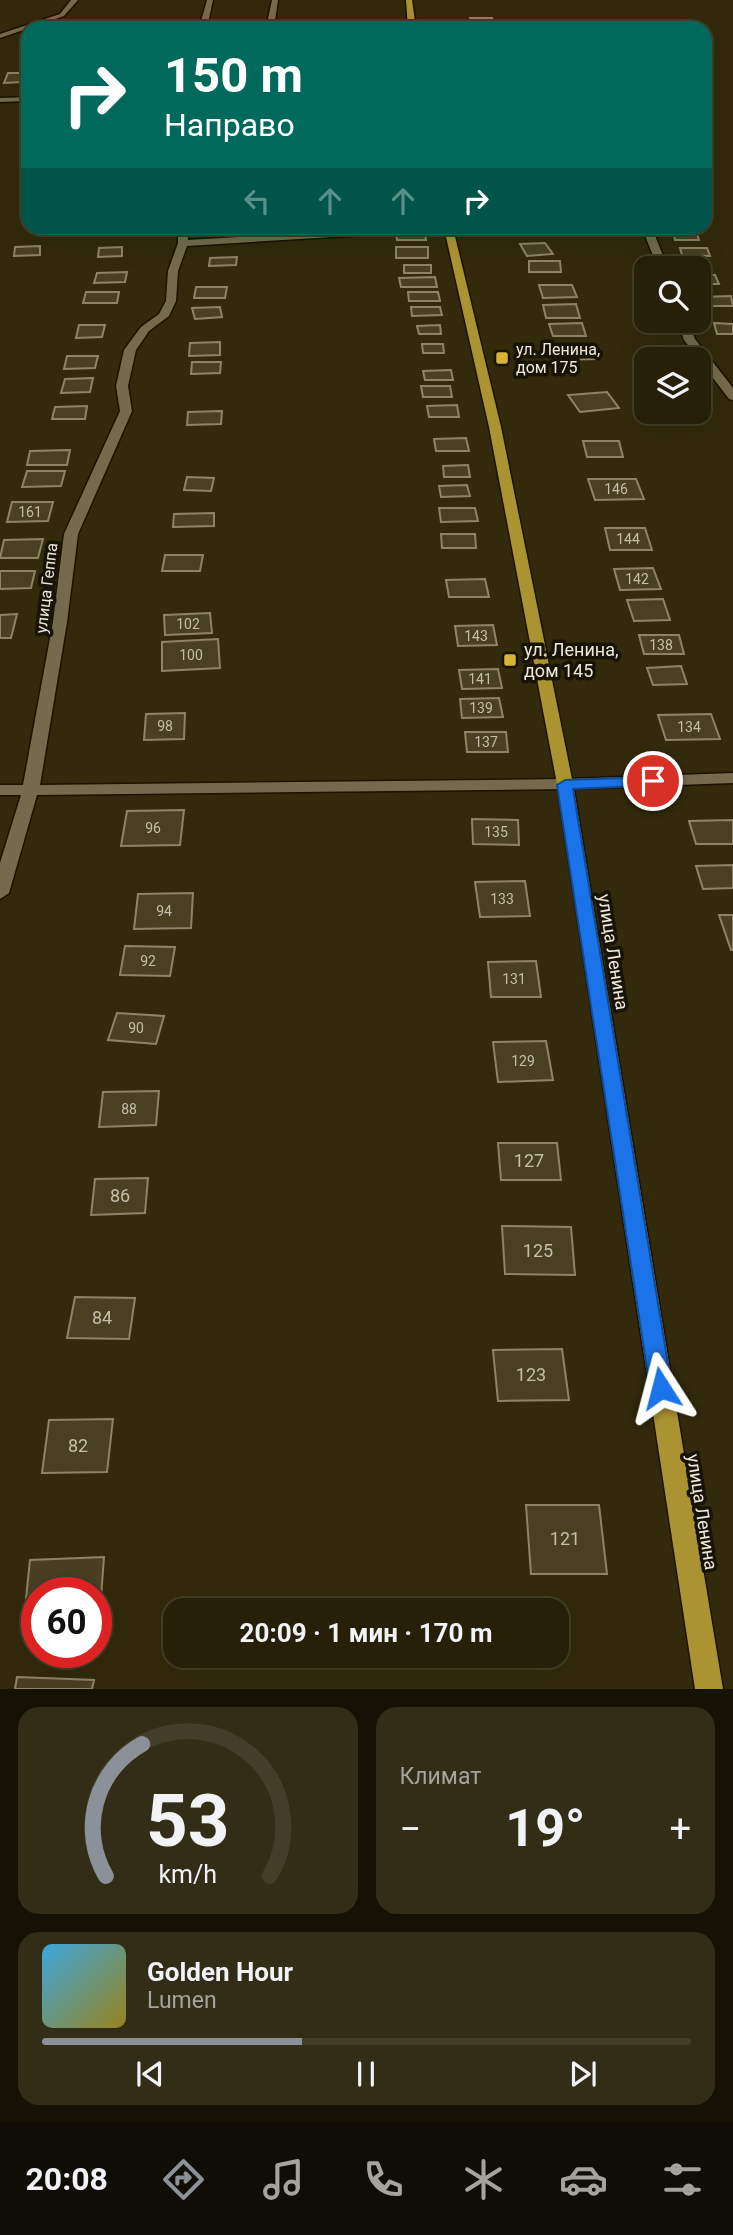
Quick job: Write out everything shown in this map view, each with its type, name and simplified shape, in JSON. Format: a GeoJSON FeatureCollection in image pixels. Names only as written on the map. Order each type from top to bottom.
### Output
{"type":"FeatureCollection","features":[{"type":"Feature","properties":{"kind":"main road"},"geometry":{"type":"LineString","coordinates":[[409,0],[411,21]]}},
{"type":"Feature","properties":{"kind":"main road","name":"улица Ленина"},"geometry":{"type":"LineString","coordinates":[[450,235],[495,427],[565,785],[709,1689]]}},
{"type":"Feature","properties":{"kind":"street"},"geometry":{"type":"LineString","coordinates":[[44,21],[62,15],[75,0]]}},
{"type":"Feature","properties":{"kind":"street"},"geometry":{"type":"LineString","coordinates":[[204,21],[210,0]]}},
{"type":"Feature","properties":{"kind":"street"},"geometry":{"type":"LineString","coordinates":[[272,21],[275,0]]}},
{"type":"Feature","properties":{"kind":"street"},"geometry":{"type":"LineString","coordinates":[[0,36],[21,29]]}},
{"type":"Feature","properties":{"kind":"street"},"geometry":{"type":"LineString","coordinates":[[0,100],[21,99]]}},
{"type":"Feature","properties":{"kind":"street","name":"улица Геппа"},"geometry":{"type":"LineString","coordinates":[[0,893],[31,788],[60,622],[71,534],[126,411],[122,386],[130,350],[145,329],[164,316],[171,301],[173,271],[183,243],[183,235]]}},
{"type":"Feature","properties":{"kind":"street"},"geometry":{"type":"LineString","coordinates":[[183,243],[315,235]]}},
{"type":"Feature","properties":{"kind":"street"},"geometry":{"type":"LineString","coordinates":[[650,235],[658,256]]}},
{"type":"Feature","properties":{"kind":"street"},"geometry":{"type":"LineString","coordinates":[[687,333],[733,396]]}},
{"type":"Feature","properties":{"kind":"street"},"geometry":{"type":"LineString","coordinates":[[0,790],[565,785],[733,778]]}},
{"type":"Feature","properties":{"kind":"building"},"geometry":{"type":"Polygon","coordinates":[[[470,18],[492,18],[493,21],[471,21],[470,18]]]}},
{"type":"Feature","properties":{"kind":"building"},"geometry":{"type":"Polygon","coordinates":[[[8,73],[21,73],[21,82],[4,83],[8,73]]]}},
{"type":"Feature","properties":{"kind":"building"},"geometry":{"type":"Polygon","coordinates":[[[396,235],[425,235],[426,240],[397,240],[396,235]]]}},
{"type":"Feature","properties":{"kind":"building"},"geometry":{"type":"Polygon","coordinates":[[[674,235],[697,235],[699,240],[675,240],[674,235]]]}},
{"type":"Feature","properties":{"kind":"building"},"geometry":{"type":"Polygon","coordinates":[[[545,243],[553,254],[527,256],[520,244],[545,243]]]}},
{"type":"Feature","properties":{"kind":"building"},"geometry":{"type":"Polygon","coordinates":[[[40,246],[40,255],[14,256],[15,247],[40,246]]]}},
{"type":"Feature","properties":{"kind":"building"},"geometry":{"type":"Polygon","coordinates":[[[122,247],[122,256],[98,257],[99,248],[122,247]]]}},
{"type":"Feature","properties":{"kind":"building"},"geometry":{"type":"Polygon","coordinates":[[[396,247],[428,247],[428,258],[396,258],[396,247]]]}},
{"type":"Feature","properties":{"kind":"building"},"geometry":{"type":"Polygon","coordinates":[[[680,248],[707,248],[710,256],[682,255],[680,248]]]}},
{"type":"Feature","properties":{"kind":"building"},"geometry":{"type":"Polygon","coordinates":[[[237,257],[236,265],[209,266],[210,258],[237,257]]]}},
{"type":"Feature","properties":{"kind":"building"},"geometry":{"type":"Polygon","coordinates":[[[529,261],[560,261],[561,272],[529,272],[529,261]]]}},
{"type":"Feature","properties":{"kind":"building"},"geometry":{"type":"Polygon","coordinates":[[[404,265],[431,265],[431,273],[404,273],[404,265]]]}},
{"type":"Feature","properties":{"kind":"building"},"geometry":{"type":"Polygon","coordinates":[[[127,272],[125,282],[94,283],[97,273],[127,272]]]}},
{"type":"Feature","properties":{"kind":"building"},"geometry":{"type":"Polygon","coordinates":[[[711,275],[715,275],[719,284],[711,284],[711,275]]]}},
{"type":"Feature","properties":{"kind":"building"},"geometry":{"type":"Polygon","coordinates":[[[435,277],[437,287],[401,287],[399,278],[435,277]]]}},
{"type":"Feature","properties":{"kind":"building"},"geometry":{"type":"Polygon","coordinates":[[[539,285],[572,285],[577,297],[543,298],[539,285]]]}},
{"type":"Feature","properties":{"kind":"building"},"geometry":{"type":"Polygon","coordinates":[[[196,287],[227,287],[225,298],[194,298],[196,287]]]}},
{"type":"Feature","properties":{"kind":"building"},"geometry":{"type":"Polygon","coordinates":[[[86,292],[119,292],[117,303],[83,303],[86,292]]]}},
{"type":"Feature","properties":{"kind":"building"},"geometry":{"type":"Polygon","coordinates":[[[408,292],[438,292],[440,301],[409,301],[408,292]]]}},
{"type":"Feature","properties":{"kind":"building"},"geometry":{"type":"Polygon","coordinates":[[[731,296],[733,306],[711,306],[711,297],[731,296]]]}},
{"type":"Feature","properties":{"kind":"building"},"geometry":{"type":"Polygon","coordinates":[[[576,304],[580,318],[546,318],[543,305],[576,304]]]}},
{"type":"Feature","properties":{"kind":"building"},"geometry":{"type":"Polygon","coordinates":[[[220,307],[222,317],[195,319],[192,308],[220,307]]]}},
{"type":"Feature","properties":{"kind":"building"},"geometry":{"type":"Polygon","coordinates":[[[411,307],[440,307],[442,315],[412,316],[411,307]]]}},
{"type":"Feature","properties":{"kind":"building"},"geometry":{"type":"Polygon","coordinates":[[[582,323],[586,336],[553,336],[549,324],[582,323]]]}},
{"type":"Feature","properties":{"kind":"building"},"geometry":{"type":"Polygon","coordinates":[[[714,323],[733,324],[733,334],[717,334],[714,323]]]}},
{"type":"Feature","properties":{"kind":"building"},"geometry":{"type":"Polygon","coordinates":[[[79,325],[105,325],[102,337],[76,338],[79,325]]]}},
{"type":"Feature","properties":{"kind":"building"},"geometry":{"type":"Polygon","coordinates":[[[440,325],[441,334],[419,334],[417,326],[440,325]]]}},
{"type":"Feature","properties":{"kind":"building"},"geometry":{"type":"Polygon","coordinates":[[[220,342],[220,355],[189,356],[190,343],[220,342]]]}},
{"type":"Feature","properties":{"kind":"building"},"geometry":{"type":"Polygon","coordinates":[[[422,344],[443,344],[444,353],[423,353],[422,344]]]}},
{"type":"Feature","properties":{"kind":"building"},"geometry":{"type":"Polygon","coordinates":[[[590,345],[596,359],[557,360],[553,346],[590,345]]]}},
{"type":"Feature","properties":{"kind":"building"},"geometry":{"type":"Polygon","coordinates":[[[67,356],[98,356],[95,368],[64,369],[67,356]]]}},
{"type":"Feature","properties":{"kind":"building"},"geometry":{"type":"Polygon","coordinates":[[[192,362],[221,362],[220,373],[191,374],[192,362]]]}},
{"type":"Feature","properties":{"kind":"building"},"geometry":{"type":"Polygon","coordinates":[[[451,370],[453,380],[425,380],[423,371],[451,370]]]}},
{"type":"Feature","properties":{"kind":"building"},"geometry":{"type":"Polygon","coordinates":[[[93,378],[90,392],[61,393],[65,379],[93,378]]]}},
{"type":"Feature","properties":{"kind":"building"},"geometry":{"type":"Polygon","coordinates":[[[421,386],[450,386],[452,397],[423,397],[421,386]]]}},
{"type":"Feature","properties":{"kind":"building"},"geometry":{"type":"Polygon","coordinates":[[[607,392],[619,408],[580,412],[568,395],[607,392]]]}},
{"type":"Feature","properties":{"kind":"building"},"geometry":{"type":"Polygon","coordinates":[[[457,405],[459,417],[429,417],[427,406],[457,405]]]}},
{"type":"Feature","properties":{"kind":"building"},"geometry":{"type":"Polygon","coordinates":[[[87,406],[85,419],[52,419],[55,407],[87,406]]]}},
{"type":"Feature","properties":{"kind":"building"},"geometry":{"type":"Polygon","coordinates":[[[222,411],[221,424],[187,425],[188,412],[222,411]]]}},
{"type":"Feature","properties":{"kind":"building"},"geometry":{"type":"Polygon","coordinates":[[[466,438],[469,451],[436,451],[434,439],[466,438]]]}},
{"type":"Feature","properties":{"kind":"building"},"geometry":{"type":"Polygon","coordinates":[[[583,441],[619,441],[623,457],[587,457],[583,441]]]}},
{"type":"Feature","properties":{"kind":"building"},"geometry":{"type":"Polygon","coordinates":[[[70,450],[67,465],[27,465],[30,451],[70,450]]]}},
{"type":"Feature","properties":{"kind":"building"},"geometry":{"type":"Polygon","coordinates":[[[468,465],[470,477],[444,477],[443,466],[468,465]]]}},
{"type":"Feature","properties":{"kind":"building"},"geometry":{"type":"Polygon","coordinates":[[[27,471],[65,471],[61,486],[22,487],[27,471]]]}},
{"type":"Feature","properties":{"kind":"building"},"geometry":{"type":"Polygon","coordinates":[[[187,477],[214,478],[211,491],[184,490],[187,477]]]}},
{"type":"Feature","properties":{"kind":"building"},"geometry":{"type":"Polygon","coordinates":[[[588,479],[636,479],[644,499],[595,500],[588,479]]]}},
{"type":"Feature","properties":{"kind":"building"},"geometry":{"type":"Polygon","coordinates":[[[467,485],[470,496],[441,497],[439,486],[467,485]]]}},
{"type":"Feature","properties":{"kind":"building"},"geometry":{"type":"Polygon","coordinates":[[[12,502],[53,502],[48,521],[7,522],[12,502]]]}},
{"type":"Feature","properties":{"kind":"building"},"geometry":{"type":"Polygon","coordinates":[[[439,508],[475,508],[478,521],[441,522],[439,508]]]}},
{"type":"Feature","properties":{"kind":"building"},"geometry":{"type":"Polygon","coordinates":[[[214,513],[214,526],[173,527],[174,514],[214,513]]]}},
{"type":"Feature","properties":{"kind":"building"},"geometry":{"type":"Polygon","coordinates":[[[605,528],[645,528],[652,550],[610,550],[605,528]]]}},
{"type":"Feature","properties":{"kind":"building"},"geometry":{"type":"Polygon","coordinates":[[[441,534],[475,534],[476,548],[442,548],[441,534]]]}},
{"type":"Feature","properties":{"kind":"building"},"geometry":{"type":"Polygon","coordinates":[[[43,539],[38,558],[0,558],[4,540],[43,539]]]}},
{"type":"Feature","properties":{"kind":"building"},"geometry":{"type":"Polygon","coordinates":[[[165,555],[203,555],[200,571],[162,571],[165,555]]]}},
{"type":"Feature","properties":{"kind":"building"},"geometry":{"type":"Polygon","coordinates":[[[653,568],[661,589],[620,590],[614,569],[653,568]]]}},
{"type":"Feature","properties":{"kind":"building"},"geometry":{"type":"Polygon","coordinates":[[[0,571],[35,571],[31,588],[0,589],[0,571]]]}},
{"type":"Feature","properties":{"kind":"building"},"geometry":{"type":"Polygon","coordinates":[[[485,579],[489,597],[449,597],[446,580],[485,579]]]}},
{"type":"Feature","properties":{"kind":"building"},"geometry":{"type":"Polygon","coordinates":[[[663,599],[670,620],[634,621],[627,600],[663,599]]]}},
{"type":"Feature","properties":{"kind":"building"},"geometry":{"type":"Polygon","coordinates":[[[210,613],[212,633],[165,635],[164,615],[210,613]]]}},
{"type":"Feature","properties":{"kind":"building"},"geometry":{"type":"Polygon","coordinates":[[[17,614],[11,638],[0,638],[0,615],[17,614]]]}},
{"type":"Feature","properties":{"kind":"building"},"geometry":{"type":"Polygon","coordinates":[[[493,625],[497,645],[458,646],[455,626],[493,625]]]}},
{"type":"Feature","properties":{"kind":"building"},"geometry":{"type":"Polygon","coordinates":[[[639,635],[679,635],[684,654],[644,654],[639,635]]]}},
{"type":"Feature","properties":{"kind":"building"},"geometry":{"type":"Polygon","coordinates":[[[218,639],[220,668],[162,671],[162,642],[218,639]]]}},
{"type":"Feature","properties":{"kind":"building"},"geometry":{"type":"Polygon","coordinates":[[[681,666],[687,684],[653,685],[647,668],[681,666]]]}},
{"type":"Feature","properties":{"kind":"building"},"geometry":{"type":"Polygon","coordinates":[[[498,669],[502,688],[462,689],[459,670],[498,669]]]}},
{"type":"Feature","properties":{"kind":"building"},"geometry":{"type":"Polygon","coordinates":[[[499,698],[503,717],[462,718],[460,699],[499,698]]]}},
{"type":"Feature","properties":{"kind":"building"},"geometry":{"type":"Polygon","coordinates":[[[185,713],[184,739],[144,740],[146,714],[185,713]]]}},
{"type":"Feature","properties":{"kind":"building"},"geometry":{"type":"Polygon","coordinates":[[[711,714],[720,739],[666,740],[658,715],[711,714]]]}},
{"type":"Feature","properties":{"kind":"building"},"geometry":{"type":"Polygon","coordinates":[[[465,732],[506,732],[508,752],[467,752],[465,732]]]}},
{"type":"Feature","properties":{"kind":"building"},"geometry":{"type":"Polygon","coordinates":[[[184,810],[180,845],[121,846],[127,811],[184,810]]]}},
{"type":"Feature","properties":{"kind":"building"},"geometry":{"type":"Polygon","coordinates":[[[472,819],[518,820],[519,845],[473,844],[472,819]]]}},
{"type":"Feature","properties":{"kind":"building"},"geometry":{"type":"Polygon","coordinates":[[[733,820],[733,844],[696,844],[689,821],[733,820]]]}},
{"type":"Feature","properties":{"kind":"building"},"geometry":{"type":"Polygon","coordinates":[[[733,865],[733,888],[703,889],[696,866],[733,865]]]}},
{"type":"Feature","properties":{"kind":"building"},"geometry":{"type":"Polygon","coordinates":[[[525,881],[530,916],[480,917],[475,882],[525,881]]]}},
{"type":"Feature","properties":{"kind":"building"},"geometry":{"type":"Polygon","coordinates":[[[193,893],[191,928],[134,929],[138,894],[193,893]]]}},
{"type":"Feature","properties":{"kind":"building"},"geometry":{"type":"Polygon","coordinates":[[[719,915],[733,915],[733,950],[731,950],[719,915]]]}},
{"type":"Feature","properties":{"kind":"building"},"geometry":{"type":"Polygon","coordinates":[[[125,946],[175,947],[170,976],[120,975],[125,946]]]}},
{"type":"Feature","properties":{"kind":"building"},"geometry":{"type":"Polygon","coordinates":[[[536,961],[541,997],[491,997],[488,962],[536,961]]]}},
{"type":"Feature","properties":{"kind":"building"},"geometry":{"type":"Polygon","coordinates":[[[117,1013],[164,1016],[156,1044],[108,1040],[117,1013]]]}},
{"type":"Feature","properties":{"kind":"building"},"geometry":{"type":"Polygon","coordinates":[[[546,1041],[553,1080],[498,1082],[493,1042],[546,1041]]]}},
{"type":"Feature","properties":{"kind":"building"},"geometry":{"type":"Polygon","coordinates":[[[159,1091],[156,1125],[99,1127],[103,1092],[159,1091]]]}},
{"type":"Feature","properties":{"kind":"building"},"geometry":{"type":"Polygon","coordinates":[[[498,1143],[557,1143],[561,1180],[501,1180],[498,1143]]]}},
{"type":"Feature","properties":{"kind":"building"},"geometry":{"type":"Polygon","coordinates":[[[148,1178],[145,1213],[91,1215],[95,1179],[148,1178]]]}},
{"type":"Feature","properties":{"kind":"building"},"geometry":{"type":"Polygon","coordinates":[[[502,1226],[571,1227],[575,1275],[505,1274],[502,1226]]]}},
{"type":"Feature","properties":{"kind":"building"},"geometry":{"type":"Polygon","coordinates":[[[75,1297],[135,1298],[129,1339],[67,1338],[75,1297]]]}},
{"type":"Feature","properties":{"kind":"building"},"geometry":{"type":"Polygon","coordinates":[[[562,1349],[569,1400],[498,1401],[493,1350],[562,1349]]]}},
{"type":"Feature","properties":{"kind":"building"},"geometry":{"type":"Polygon","coordinates":[[[113,1419],[107,1472],[42,1473],[49,1420],[113,1419]]]}},
{"type":"Feature","properties":{"kind":"building"},"geometry":{"type":"Polygon","coordinates":[[[526,1505],[599,1505],[607,1574],[531,1574],[526,1505]]]}},
{"type":"Feature","properties":{"kind":"building"},"geometry":{"type":"Polygon","coordinates":[[[104,1557],[103,1577],[28,1577],[30,1560],[104,1557]]]}},
{"type":"Feature","properties":{"kind":"building"},"geometry":{"type":"Polygon","coordinates":[[[17,1677],[94,1680],[92,1689],[15,1689],[17,1677]]]}},
{"type":"Feature","properties":{"kind":"place","name":"ул. Ленина, дом 175"},"geometry":{"type":"Point","coordinates":[502,358]}},
{"type":"Feature","properties":{"kind":"place","name":"ул. Ленина, дом 145"},"geometry":{"type":"Point","coordinates":[510,660]}},
{"type":"Feature","properties":{"kind":"route"},"geometry":{"type":"LineString","coordinates":[[653,781],[565,785],[661,1388]]}}]}
